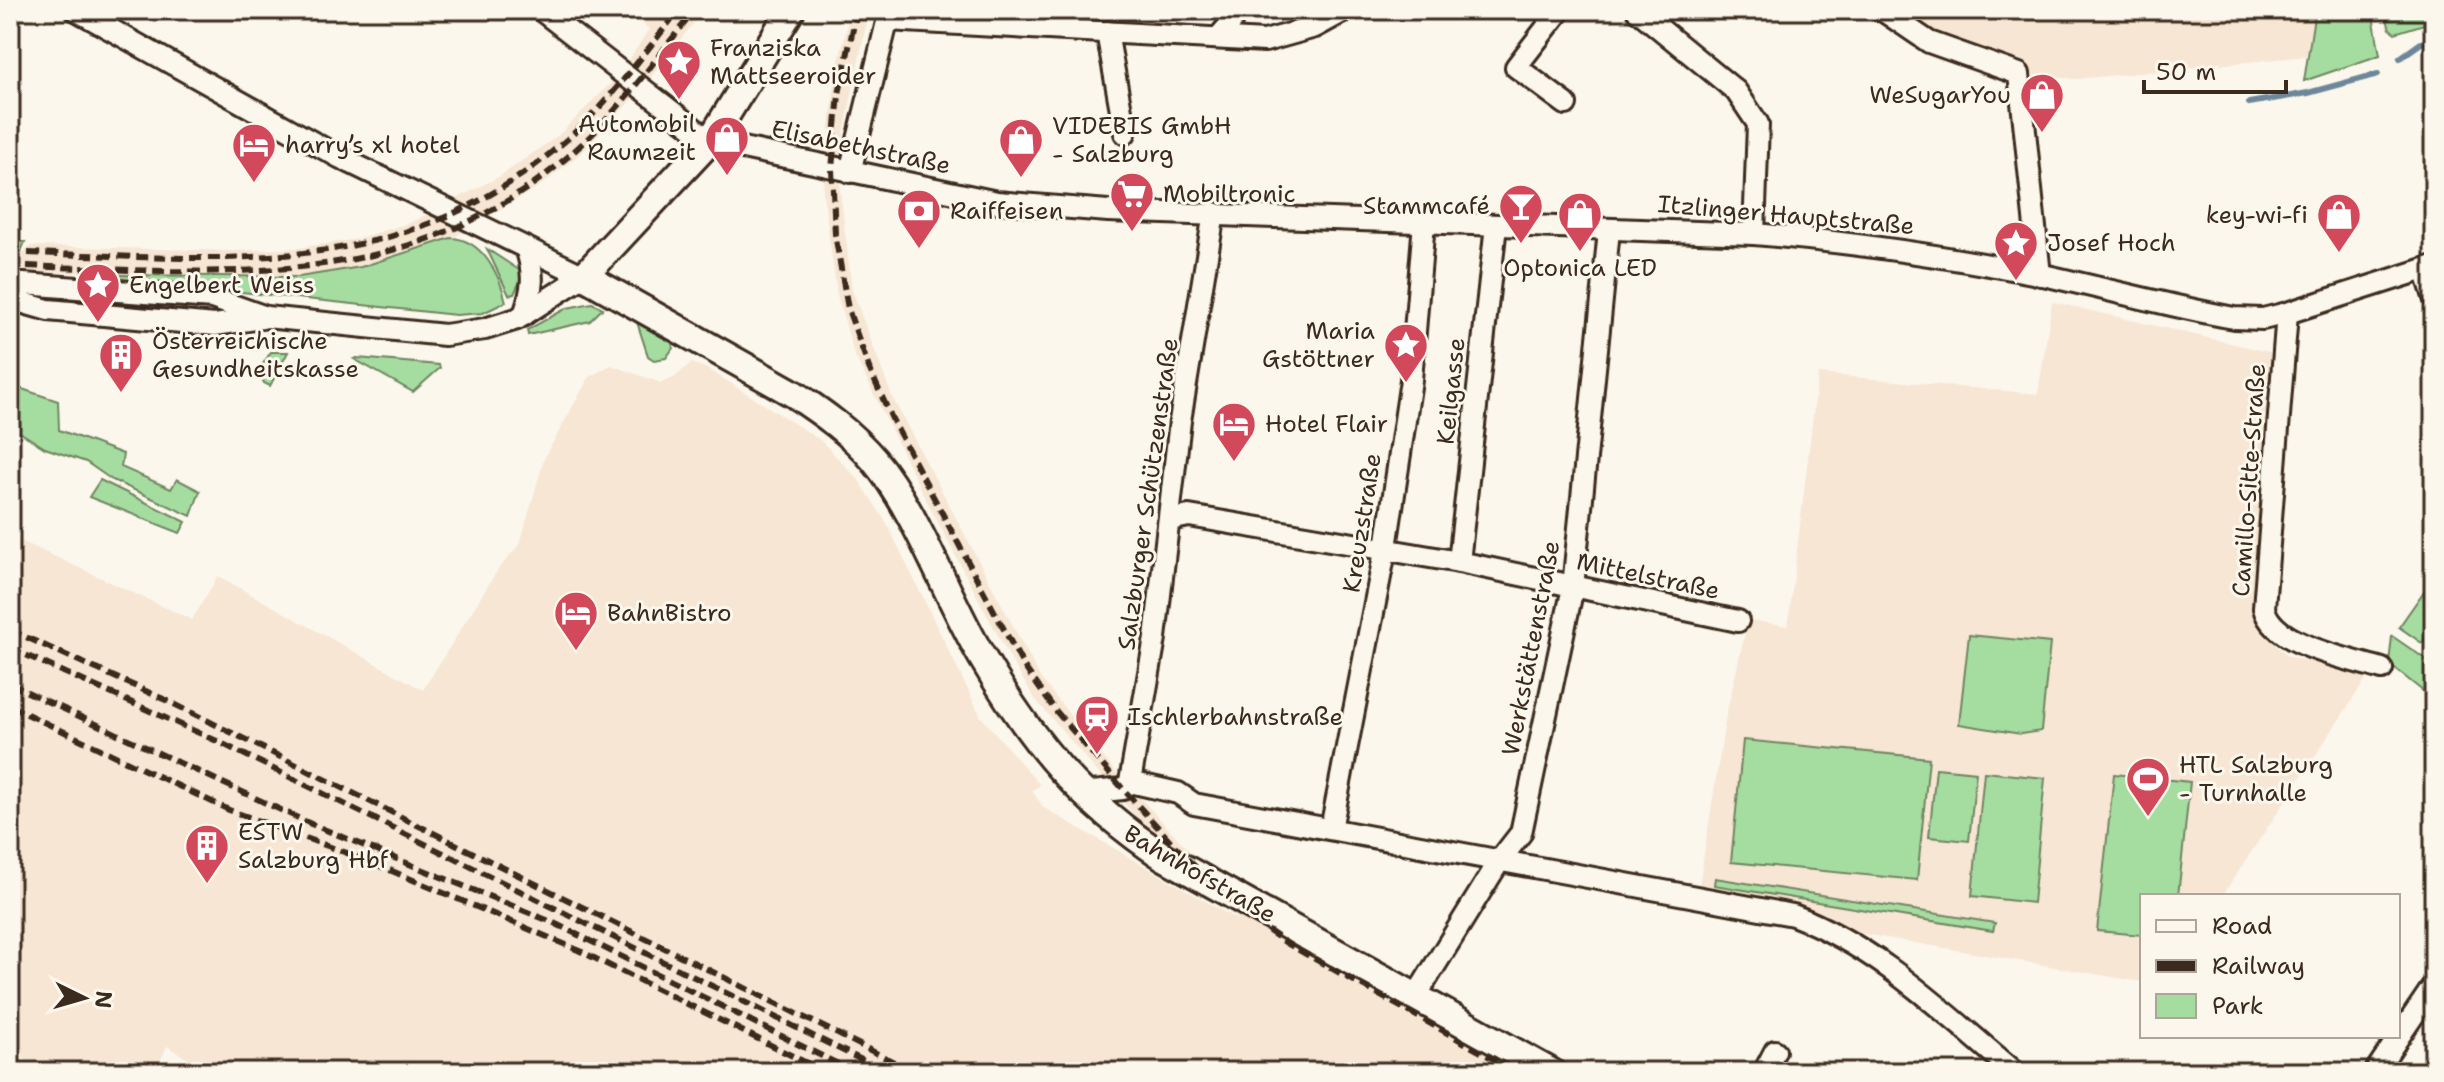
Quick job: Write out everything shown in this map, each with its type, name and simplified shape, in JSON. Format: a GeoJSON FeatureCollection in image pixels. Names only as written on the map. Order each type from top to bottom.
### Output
{"type":"FeatureCollection","features":[{"type":"Feature","properties":{"kind":"main road"},"geometry":{"type":"LineString","coordinates":[[584,276],[710,141],[791,10]]}},
{"type":"Feature","properties":{"kind":"main road","name":"Bahnhofstraße"},"geometry":{"type":"LineString","coordinates":[[584,276],[794,394],[839,427],[884,474],[982,657],[1035,738],[1063,775],[1118,827],[1164,857],[1551,1072]]}},
{"type":"Feature","properties":{"kind":"street"},"geometry":{"type":"LineString","coordinates":[[76,10],[339,157],[584,276]]}},
{"type":"Feature","properties":{"kind":"street","name":"Elisabethstraße"},"geometry":{"type":"LineString","coordinates":[[541,10],[710,141],[997,202],[1108,211],[1214,213]]}},
{"type":"Feature","properties":{"kind":"street"},"geometry":{"type":"LineString","coordinates":[[1219,37],[1231,23],[1231,10]]}},
{"type":"Feature","properties":{"kind":"street"},"geometry":{"type":"LineString","coordinates":[[850,172],[889,15],[1265,41],[1315,27],[1346,10]]}},
{"type":"Feature","properties":{"kind":"street"},"geometry":{"type":"LineString","coordinates":[[1560,10],[1516,67],[1566,104]]}},
{"type":"Feature","properties":{"kind":"street"},"geometry":{"type":"LineString","coordinates":[[1637,10],[1736,91],[1758,124],[1754,234]]}},
{"type":"Feature","properties":{"kind":"street"},"geometry":{"type":"LineString","coordinates":[[1882,10],[1929,42],[2019,74],[2040,275]]}},
{"type":"Feature","properties":{"kind":"street"},"geometry":{"type":"LineString","coordinates":[[1107,32],[1125,133]]}},
{"type":"Feature","properties":{"kind":"street","name":"Itzlinger Hauptstraße"},"geometry":{"type":"LineString","coordinates":[[1214,213],[1754,234],[1899,248],[2040,275],[2234,318],[2263,319],[2287,313],[2429,267]]}},
{"type":"Feature","properties":{"kind":"street","name":"Salzburger Schützenstraße"},"geometry":{"type":"LineString","coordinates":[[1118,827],[1155,638],[1180,421],[1214,213]]}},
{"type":"Feature","properties":{"kind":"street","name":"Kreuzstraße"},"geometry":{"type":"LineString","coordinates":[[1331,829],[1386,551],[1411,380],[1424,222]]}},
{"type":"Feature","properties":{"kind":"street","name":"Keilgasse"},"geometry":{"type":"LineString","coordinates":[[1459,562],[1496,225]]}},
{"type":"Feature","properties":{"kind":"street","name":"Werkstättenstraße"},"geometry":{"type":"LineString","coordinates":[[1416,996],[1500,860],[1521,833],[1573,587],[1609,230]]}},
{"type":"Feature","properties":{"kind":"street"},"geometry":{"type":"LineString","coordinates":[[524,315],[533,288],[534,270],[526,248]]}},
{"type":"Feature","properties":{"kind":"street"},"geometry":{"type":"LineString","coordinates":[[2429,267],[2434,297]]}},
{"type":"Feature","properties":{"kind":"street"},"geometry":{"type":"LineString","coordinates":[[10,283],[72,285],[212,298],[266,317],[445,335],[485,329],[524,315],[584,276]]}},
{"type":"Feature","properties":{"kind":"street"},"geometry":{"type":"LineString","coordinates":[[10,299],[48,310],[215,325],[266,317]]}},
{"type":"Feature","properties":{"kind":"street","name":"Camillo-Sitte-Straße"},"geometry":{"type":"LineString","coordinates":[[2287,313],[2264,608],[2274,629],[2291,639],[2382,669]]}},
{"type":"Feature","properties":{"kind":"street","name":"Mittelstraße"},"geometry":{"type":"LineString","coordinates":[[1169,520],[1189,516],[1459,562],[1738,621]]}},
{"type":"Feature","properties":{"kind":"street"},"geometry":{"type":"LineString","coordinates":[[1082,793],[1127,785],[1178,793],[1194,804],[1793,915],[1832,930],[1882,961],[2015,1072]]}},
{"type":"Feature","properties":{"kind":"street"},"geometry":{"type":"LineString","coordinates":[[2400,1035],[2434,985]]}},
{"type":"Feature","properties":{"kind":"street"},"geometry":{"type":"LineString","coordinates":[[2375,1072],[2398,1038]]}},
{"type":"Feature","properties":{"kind":"street"},"geometry":{"type":"LineString","coordinates":[[1764,1072],[1775,1051]]}},
{"type":"Feature","properties":{"kind":"shaded area"},"geometry":{"type":"Polygon","coordinates":[[[648,10],[704,10],[636,95],[585,149],[544,183],[456,236],[361,267],[299,277],[37,272],[25,271],[22,266],[21,254],[32,246],[232,251],[299,248],[357,239],[412,222],[499,177],[559,135],[610,84],[631,57],[649,29],[641,22],[648,10]]]}},
{"type":"Feature","properties":{"kind":"shaded area"},"geometry":{"type":"Polygon","coordinates":[[[851,10],[869,10],[842,143],[840,190],[852,290],[892,397],[1041,679],[1112,768],[1213,876],[1529,1072],[209,1072],[167,1046],[155,1072],[44,1072],[10,1049],[10,536],[192,620],[218,576],[423,690],[497,571],[520,544],[544,459],[589,377],[611,365],[661,383],[674,378],[691,363],[708,369],[820,440],[858,479],[886,522],[981,717],[1040,785],[1032,791],[1044,808],[1238,920],[1141,823],[1036,700],[1012,662],[924,496],[854,354],[837,294],[823,192],[836,73],[851,10]]]}},
{"type":"Feature","properties":{"kind":"shaded area"},"geometry":{"type":"Polygon","coordinates":[[[1882,10],[2315,10],[2306,56],[2077,79],[2019,74],[1882,10]]]}},
{"type":"Feature","properties":{"kind":"shaded area"},"geometry":{"type":"Polygon","coordinates":[[[2052,302],[2273,353],[2254,612],[2261,631],[2287,656],[2368,676],[2223,894],[2140,894],[2140,982],[1858,933],[1809,909],[1699,886],[1726,716],[1748,620],[1788,626],[1818,374],[2038,394],[2052,302]]]}},
{"type":"Feature","properties":{"kind":"green space"},"geometry":{"type":"Polygon","coordinates":[[[2315,10],[2372,10],[2380,55],[2304,81],[2315,10]]]}},
{"type":"Feature","properties":{"kind":"green space"},"geometry":{"type":"Polygon","coordinates":[[[2384,10],[2434,10],[2434,21],[2395,33],[2390,29],[2384,10]]]}},
{"type":"Feature","properties":{"kind":"green space"},"geometry":{"type":"Polygon","coordinates":[[[451,238],[472,245],[488,260],[506,302],[483,313],[456,315],[119,279],[119,275],[299,277],[361,267],[451,238]]]}},
{"type":"Feature","properties":{"kind":"green space"},"geometry":{"type":"Polygon","coordinates":[[[10,242],[25,242],[18,258],[21,274],[10,271],[10,242]]]}},
{"type":"Feature","properties":{"kind":"green space"},"geometry":{"type":"Polygon","coordinates":[[[487,249],[519,270],[521,279],[514,294],[509,295],[487,249]]]}},
{"type":"Feature","properties":{"kind":"green space"},"geometry":{"type":"Polygon","coordinates":[[[592,303],[603,308],[590,321],[528,335],[527,330],[567,308],[592,303]]]}},
{"type":"Feature","properties":{"kind":"green space"},"geometry":{"type":"Polygon","coordinates":[[[637,322],[671,337],[673,348],[666,358],[654,360],[648,356],[637,322]]]}},
{"type":"Feature","properties":{"kind":"green space"},"geometry":{"type":"Polygon","coordinates":[[[271,352],[288,352],[270,386],[264,383],[258,371],[271,352]]]}},
{"type":"Feature","properties":{"kind":"green space"},"geometry":{"type":"Polygon","coordinates":[[[354,359],[439,365],[440,368],[413,392],[354,359]]]}},
{"type":"Feature","properties":{"kind":"green space"},"geometry":{"type":"Polygon","coordinates":[[[10,385],[58,401],[59,430],[123,454],[121,467],[171,489],[177,479],[200,491],[191,516],[112,480],[86,462],[45,448],[10,426],[10,385]]]}},
{"type":"Feature","properties":{"kind":"green space"},"geometry":{"type":"Polygon","coordinates":[[[100,480],[186,522],[180,533],[89,497],[100,480]]]}},
{"type":"Feature","properties":{"kind":"green space"},"geometry":{"type":"Polygon","coordinates":[[[2434,577],[2434,625],[2422,643],[2399,627],[2434,577]]]}},
{"type":"Feature","properties":{"kind":"green space"},"geometry":{"type":"Polygon","coordinates":[[[1969,635],[2050,643],[2041,731],[2021,734],[1959,724],[1969,635]]]}},
{"type":"Feature","properties":{"kind":"green space"},"geometry":{"type":"Polygon","coordinates":[[[2392,636],[2434,665],[2434,700],[2389,664],[2392,636]]]}},
{"type":"Feature","properties":{"kind":"green space"},"geometry":{"type":"Polygon","coordinates":[[[1743,740],[1929,758],[1917,880],[1731,862],[1743,740]]]}},
{"type":"Feature","properties":{"kind":"green space"},"geometry":{"type":"Polygon","coordinates":[[[1936,768],[1976,772],[1969,841],[1929,837],[1936,768]]]}},
{"type":"Feature","properties":{"kind":"green space"},"geometry":{"type":"Polygon","coordinates":[[[1984,772],[2045,778],[2033,903],[1972,896],[1984,772]]]}},
{"type":"Feature","properties":{"kind":"green space","name":"HTL Salzburg - Turnhalle"},"geometry":{"type":"Polygon","coordinates":[[[2114,774],[2190,782],[2178,894],[2140,894],[2140,935],[2097,931],[2114,774]]]}},
{"type":"Feature","properties":{"kind":"green space"},"geometry":{"type":"Polygon","coordinates":[[[1715,878],[1995,923],[1993,931],[1714,885],[1715,878]]]}},
{"type":"Feature","properties":{"kind":"waterway"},"geometry":{"type":"LineString","coordinates":[[2400,58],[2421,43],[2434,40]]}},
{"type":"Feature","properties":{"kind":"waterway"},"geometry":{"type":"LineString","coordinates":[[2249,103],[2308,93],[2378,74]]}},
{"type":"Feature","properties":{"kind":"railway"},"geometry":{"type":"LineString","coordinates":[[28,253],[176,258],[315,252],[382,239],[447,216],[511,182],[573,134],[615,90],[679,10]]}},
{"type":"Feature","properties":{"kind":"railway"},"geometry":{"type":"LineString","coordinates":[[27,266],[249,271],[320,265],[388,251],[455,228],[519,193],[582,144],[627,96],[695,10]]}},
{"type":"Feature","properties":{"kind":"railway"},"geometry":{"type":"LineString","coordinates":[[857,10],[839,94],[832,169],[835,234],[848,309],[869,368],[893,421],[1023,665],[1055,710],[1123,789],[1184,856],[1250,918],[1288,944],[1517,1072]]}},
{"type":"Feature","properties":{"kind":"railway"},"geometry":{"type":"LineString","coordinates":[[10,630],[168,701],[914,1072]]}},
{"type":"Feature","properties":{"kind":"railway"},"geometry":{"type":"LineString","coordinates":[[10,648],[219,742],[886,1072]]}},
{"type":"Feature","properties":{"kind":"railway"},"geometry":{"type":"LineString","coordinates":[[10,684],[311,824],[552,922],[854,1072]]}},
{"type":"Feature","properties":{"kind":"railway"},"geometry":{"type":"LineString","coordinates":[[10,706],[229,810],[366,860],[578,950],[825,1072]]}},
{"type":"Feature","properties":{"kind":"place","name":"Franziska Mattseeroider"},"geometry":{"type":"Point","coordinates":[679,101]}},
{"type":"Feature","properties":{"kind":"place","name":"WeSugarYou"},"geometry":{"type":"Point","coordinates":[2042,134]}},
{"type":"Feature","properties":{"kind":"place","name":"Automobil Raumzeit"},"geometry":{"type":"Point","coordinates":[727,177]}},
{"type":"Feature","properties":{"kind":"place","name":"VIDEBIS GmbH - Salzburg"},"geometry":{"type":"Point","coordinates":[1021,179]}},
{"type":"Feature","properties":{"kind":"place","name":"harry’s xl hotel"},"geometry":{"type":"Point","coordinates":[254,184]}},
{"type":"Feature","properties":{"kind":"place","name":"Mobiltronic"},"geometry":{"type":"Point","coordinates":[1132,233]}},
{"type":"Feature","properties":{"kind":"place","name":"Stammcafé"},"geometry":{"type":"Point","coordinates":[1521,245]}},
{"type":"Feature","properties":{"kind":"place","name":"Raiffeisen"},"geometry":{"type":"Point","coordinates":[919,250]}},
{"type":"Feature","properties":{"kind":"place","name":"Optonica LED"},"geometry":{"type":"Point","coordinates":[1580,253]}},
{"type":"Feature","properties":{"kind":"place","name":"key-wi-fi"},"geometry":{"type":"Point","coordinates":[2339,254]}},
{"type":"Feature","properties":{"kind":"place","name":"Josef Hoch"},"geometry":{"type":"Point","coordinates":[2016,282]}},
{"type":"Feature","properties":{"kind":"place","name":"Engelbert Weiss"},"geometry":{"type":"Point","coordinates":[98,324]}},
{"type":"Feature","properties":{"kind":"place","name":"Maria Gstöttner"},"geometry":{"type":"Point","coordinates":[1406,384]}},
{"type":"Feature","properties":{"kind":"place","name":"Österreichische Gesundheitskasse"},"geometry":{"type":"Point","coordinates":[121,394]}},
{"type":"Feature","properties":{"kind":"place","name":"Hotel Flair"},"geometry":{"type":"Point","coordinates":[1234,463]}},
{"type":"Feature","properties":{"kind":"place","name":"BahnBistro"},"geometry":{"type":"Point","coordinates":[576,652]}},
{"type":"Feature","properties":{"kind":"place","name":"Ischlerbahnstraße"},"geometry":{"type":"Point","coordinates":[1097,756]}},
{"type":"Feature","properties":{"kind":"place","name":"HTL Salzburg - Turnhalle"},"geometry":{"type":"Point","coordinates":[2148,818]}},
{"type":"Feature","properties":{"kind":"place","name":"ESTW Salzburg Hbf"},"geometry":{"type":"Point","coordinates":[207,885]}}]}
